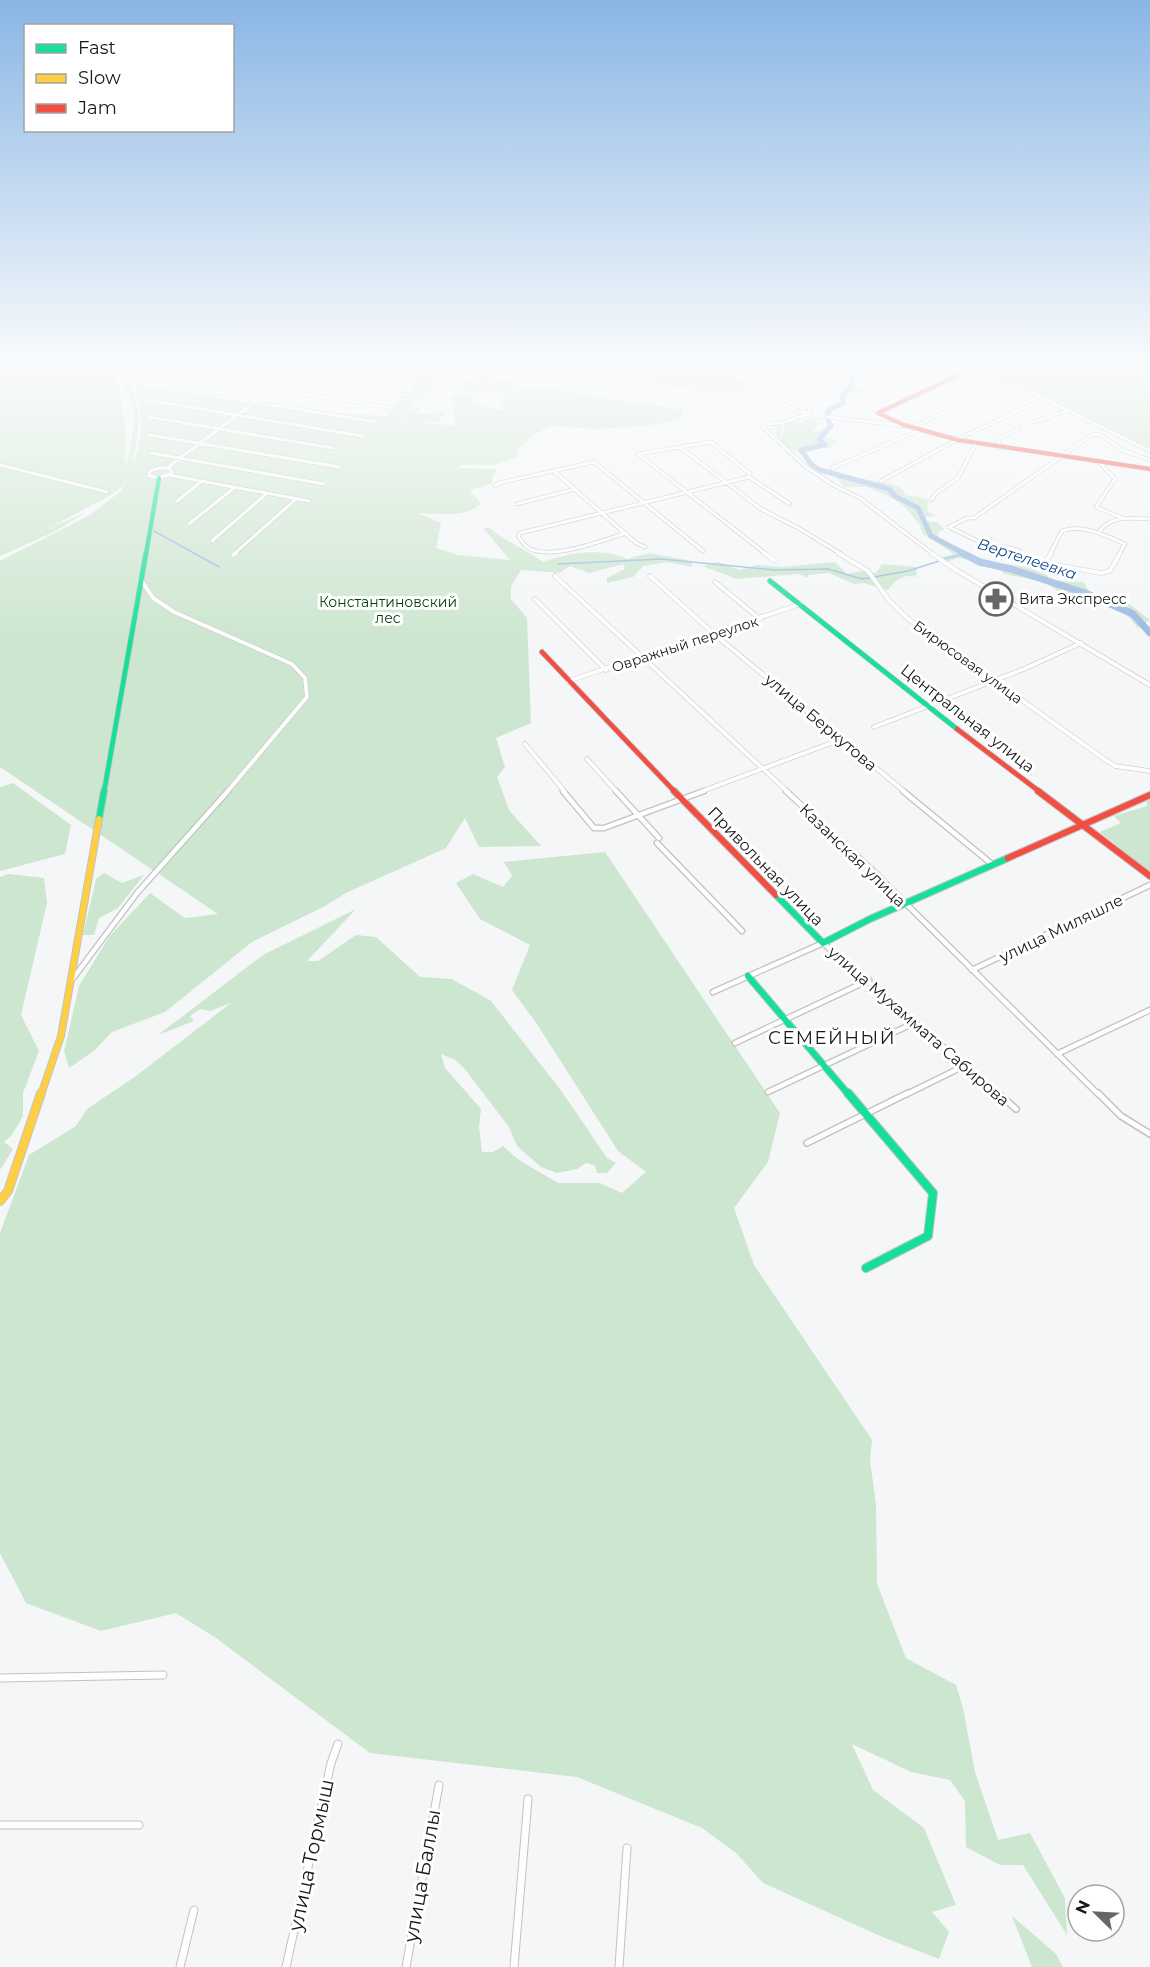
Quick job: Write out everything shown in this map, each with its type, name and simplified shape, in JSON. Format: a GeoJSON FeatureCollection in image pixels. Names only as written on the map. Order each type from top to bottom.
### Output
{"type":"FeatureCollection","features":[{"type":"Feature","properties":{"kind":"street"},"geometry":{"type":"LineString","coordinates":[[167,468],[180,458],[324,484]]}},
{"type":"Feature","properties":{"kind":"street"},"geometry":{"type":"LineString","coordinates":[[285,458],[339,467]]}},
{"type":"Feature","properties":{"kind":"street"},"geometry":{"type":"LineString","coordinates":[[643,458],[774,560]]}},
{"type":"Feature","properties":{"kind":"street","name":"Бирюсовая улица"},"geometry":{"type":"LineString","coordinates":[[694,458],[761,509],[800,529],[868,572],[888,599],[907,618],[992,681],[1115,766],[1150,771]]}},
{"type":"Feature","properties":{"kind":"street"},"geometry":{"type":"LineString","coordinates":[[730,458],[750,474],[749,477],[790,504]]}},
{"type":"Feature","properties":{"kind":"street"},"geometry":{"type":"LineString","coordinates":[[795,458],[835,486],[860,498],[956,570],[1150,685]]}},
{"type":"Feature","properties":{"kind":"street"},"geometry":{"type":"LineString","coordinates":[[832,468],[856,458]]}},
{"type":"Feature","properties":{"kind":"street"},"geometry":{"type":"LineString","coordinates":[[881,481],[925,458]]}},
{"type":"Feature","properties":{"kind":"street"},"geometry":{"type":"LineString","coordinates":[[932,500],[937,491],[958,478],[967,458]]}},
{"type":"Feature","properties":{"kind":"street"},"geometry":{"type":"LineString","coordinates":[[1019,551],[1007,547],[990,547],[949,527],[967,518],[974,518],[1061,458]]}},
{"type":"Feature","properties":{"kind":"street"},"geometry":{"type":"LineString","coordinates":[[1068,458],[1150,469]]}},
{"type":"Feature","properties":{"kind":"street"},"geometry":{"type":"LineString","coordinates":[[495,486],[499,483],[594,462],[704,551]]}},
{"type":"Feature","properties":{"kind":"street"},"geometry":{"type":"LineString","coordinates":[[1099,462],[1115,479],[1096,507],[1122,518]]}},
{"type":"Feature","properties":{"kind":"street"},"geometry":{"type":"LineString","coordinates":[[0,465],[107,492]]}},
{"type":"Feature","properties":{"kind":"street"},"geometry":{"type":"LineString","coordinates":[[169,476],[173,471],[167,468],[156,468],[149,472],[150,477],[169,476],[309,501]]}},
{"type":"Feature","properties":{"kind":"street"},"geometry":{"type":"LineString","coordinates":[[555,472],[645,547]]}},
{"type":"Feature","properties":{"kind":"street"},"geometry":{"type":"LineString","coordinates":[[626,533],[577,547],[542,552],[531,550],[518,536],[520,533],[749,477]]}},
{"type":"Feature","properties":{"kind":"street"},"geometry":{"type":"LineString","coordinates":[[0,1200],[8,1191],[56,1052],[159,478]]}},
{"type":"Feature","properties":{"kind":"street"},"geometry":{"type":"LineString","coordinates":[[176,502],[202,481]]}},
{"type":"Feature","properties":{"kind":"street"},"geometry":{"type":"LineString","coordinates":[[189,524],[234,487]]}},
{"type":"Feature","properties":{"kind":"street"},"geometry":{"type":"LineString","coordinates":[[517,504],[575,489]]}},
{"type":"Feature","properties":{"kind":"street"},"geometry":{"type":"LineString","coordinates":[[212,541],[267,493]]}},
{"type":"Feature","properties":{"kind":"street"},"geometry":{"type":"LineString","coordinates":[[233,555],[296,499]]}},
{"type":"Feature","properties":{"kind":"street"},"geometry":{"type":"LineString","coordinates":[[1099,532],[1104,524],[1122,518],[1150,519]]}},
{"type":"Feature","properties":{"kind":"street"},"geometry":{"type":"LineString","coordinates":[[1072,529],[1099,532],[1125,544],[1110,571],[1101,573],[1045,563],[1062,531],[1072,529]]}},
{"type":"Feature","properties":{"kind":"street","name":"Казанская улица"},"geometry":{"type":"LineString","coordinates":[[555,576],[871,869],[1121,1116],[1150,1134]]}},
{"type":"Feature","properties":{"kind":"street","name":"улица Беркутова"},"geometry":{"type":"LineString","coordinates":[[650,576],[714,634],[993,866]]}},
{"type":"Feature","properties":{"kind":"street"},"geometry":{"type":"LineString","coordinates":[[70,983],[91,951],[125,908],[210,813],[307,697],[308,686],[300,669],[174,612],[153,598],[142,580]]}},
{"type":"Feature","properties":{"kind":"street","name":"Центральная улица"},"geometry":{"type":"LineString","coordinates":[[770,581],[1150,876]]}},
{"type":"Feature","properties":{"kind":"street"},"geometry":{"type":"LineString","coordinates":[[715,582],[760,619]]}},
{"type":"Feature","properties":{"kind":"street"},"geometry":{"type":"LineString","coordinates":[[535,598],[606,670]]}},
{"type":"Feature","properties":{"kind":"street","name":"Овражный переулок"},"geometry":{"type":"LineString","coordinates":[[568,681],[801,604]]}},
{"type":"Feature","properties":{"kind":"street"},"geometry":{"type":"LineString","coordinates":[[874,727],[1082,643]]}},
{"type":"Feature","properties":{"kind":"street","name":"Привольная улица"},"geometry":{"type":"LineString","coordinates":[[542,652],[823,943],[856,924],[905,905],[1084,824],[1144,800],[1150,795]]}},
{"type":"Feature","properties":{"kind":"street"},"geometry":{"type":"LineString","coordinates":[[525,744],[594,828],[604,828],[842,739]]}},
{"type":"Feature","properties":{"kind":"street"},"geometry":{"type":"LineString","coordinates":[[587,759],[742,931]]}},
{"type":"Feature","properties":{"kind":"street","name":"улица Миляшле"},"geometry":{"type":"LineString","coordinates":[[972,970],[1150,885]]}},
{"type":"Feature","properties":{"kind":"street"},"geometry":{"type":"LineString","coordinates":[[713,993],[823,943]]}},
{"type":"Feature","properties":{"kind":"street","name":"улица Мухаммата Сабирова"},"geometry":{"type":"LineString","coordinates":[[823,943],[869,980],[964,1066],[1016,1108]]}},
{"type":"Feature","properties":{"kind":"street"},"geometry":{"type":"LineString","coordinates":[[748,976],[933,1192],[928,1236],[866,1268]]}},
{"type":"Feature","properties":{"kind":"street"},"geometry":{"type":"LineString","coordinates":[[735,1043],[869,980]]}},
{"type":"Feature","properties":{"kind":"street"},"geometry":{"type":"LineString","coordinates":[[1057,1054],[1150,1010]]}},
{"type":"Feature","properties":{"kind":"street"},"geometry":{"type":"LineString","coordinates":[[768,1092],[822,1064],[916,1022]]}},
{"type":"Feature","properties":{"kind":"street"},"geometry":{"type":"LineString","coordinates":[[807,1143],[964,1066]]}},
{"type":"Feature","properties":{"kind":"street"},"geometry":{"type":"LineString","coordinates":[[0,1678],[163,1675]]}},
{"type":"Feature","properties":{"kind":"street","name":"улица Тормыш"},"geometry":{"type":"LineString","coordinates":[[286,1967],[331,1763],[338,1744]]}},
{"type":"Feature","properties":{"kind":"street","name":"улица Баллы"},"geometry":{"type":"LineString","coordinates":[[406,1967],[439,1785]]}},
{"type":"Feature","properties":{"kind":"street"},"geometry":{"type":"LineString","coordinates":[[514,1967],[528,1799]]}},
{"type":"Feature","properties":{"kind":"street"},"geometry":{"type":"LineString","coordinates":[[0,1826],[139,1825]]}},
{"type":"Feature","properties":{"kind":"street"},"geometry":{"type":"LineString","coordinates":[[619,1967],[627,1848]]}},
{"type":"Feature","properties":{"kind":"street"},"geometry":{"type":"LineString","coordinates":[[180,1967],[194,1910]]}},
{"type":"Feature","properties":{"kind":"green space","name":"Константиновский лес"},"geometry":{"type":"Polygon","coordinates":[[[0,458],[125,458],[125,469],[128,458],[134,458],[133,464],[136,458],[515,458],[495,465],[460,465],[459,468],[496,469],[491,484],[470,490],[481,504],[473,509],[458,513],[418,513],[441,523],[436,548],[458,555],[510,560],[484,529],[488,527],[543,562],[563,556],[596,552],[627,559],[649,553],[692,561],[692,567],[668,562],[643,566],[633,577],[607,583],[607,578],[625,569],[623,564],[589,573],[570,566],[559,573],[521,570],[511,587],[511,599],[527,618],[531,723],[496,738],[505,767],[497,777],[509,810],[541,846],[479,847],[465,818],[446,848],[346,893],[325,906],[252,942],[165,1012],[112,1032],[94,1051],[69,1068],[64,1051],[79,986],[109,937],[150,893],[185,918],[218,914],[0,767],[0,561],[90,515],[121,491],[132,469],[122,487],[111,495],[47,529],[85,513],[54,532],[0,556],[0,458]]]}},
{"type":"Feature","properties":{"kind":"green space"},"geometry":{"type":"Polygon","coordinates":[[[825,472],[886,483],[900,487],[906,495],[928,499],[927,511],[937,516],[924,517],[929,522],[937,522],[945,529],[939,532],[938,537],[985,561],[1027,567],[1047,575],[1050,581],[1083,582],[1090,592],[1124,600],[1150,620],[1138,628],[1128,616],[1111,606],[1070,600],[1045,582],[1004,574],[999,569],[978,566],[969,560],[958,558],[948,562],[942,557],[954,554],[923,534],[919,524],[905,507],[892,498],[867,487],[844,487],[839,480],[825,472]]]}},
{"type":"Feature","properties":{"kind":"green space"},"geometry":{"type":"Polygon","coordinates":[[[718,562],[740,570],[756,565],[782,567],[835,562],[847,574],[860,571],[876,573],[882,564],[917,567],[916,577],[907,576],[900,579],[888,590],[864,583],[854,584],[829,573],[808,575],[808,578],[798,574],[737,579],[702,566],[718,562]]]}},
{"type":"Feature","properties":{"kind":"green space"},"geometry":{"type":"Polygon","coordinates":[[[13,783],[71,825],[65,854],[0,871],[0,787],[13,783]]]}},
{"type":"Feature","properties":{"kind":"green space"},"geometry":{"type":"Polygon","coordinates":[[[1150,799],[1150,872],[1100,832],[1121,823],[1114,816],[1147,806],[1146,802],[1150,799]]]}},
{"type":"Feature","properties":{"kind":"green space"},"geometry":{"type":"Polygon","coordinates":[[[605,852],[780,1113],[768,1162],[734,1208],[754,1265],[872,1440],[870,1460],[876,1505],[877,1584],[906,1658],[956,1685],[963,1708],[975,1772],[998,1840],[1030,1833],[1065,1898],[1066,1933],[1023,1865],[1000,1865],[966,1847],[965,1801],[950,1780],[911,1772],[852,1744],[873,1790],[924,1828],[956,1905],[932,1912],[949,1932],[939,1959],[880,1936],[763,1883],[736,1853],[702,1828],[577,1777],[370,1753],[216,1638],[176,1613],[101,1631],[26,1603],[0,1553],[0,1233],[29,1155],[76,1126],[87,1109],[136,1076],[231,1003],[210,1011],[200,1009],[190,1016],[194,1021],[158,1035],[263,955],[356,909],[307,961],[318,961],[356,935],[376,937],[420,977],[452,979],[491,1001],[560,1089],[607,1158],[616,1163],[607,1173],[597,1173],[595,1165],[586,1163],[577,1169],[557,1173],[541,1167],[517,1146],[509,1127],[464,1068],[455,1060],[441,1054],[445,1068],[481,1109],[479,1127],[482,1152],[493,1152],[503,1146],[519,1160],[558,1183],[600,1183],[622,1193],[646,1172],[618,1151],[537,1024],[512,990],[530,945],[480,919],[456,883],[473,874],[503,887],[512,876],[504,862],[605,852]]]}},
{"type":"Feature","properties":{"kind":"green space"},"geometry":{"type":"Polygon","coordinates":[[[104,873],[122,883],[144,875],[118,908],[99,918],[94,935],[83,935],[96,879],[104,873]]]}},
{"type":"Feature","properties":{"kind":"green space"},"geometry":{"type":"Polygon","coordinates":[[[8,874],[44,878],[47,903],[21,1015],[39,1051],[23,1093],[23,1116],[12,1135],[4,1142],[13,1149],[0,1170],[0,877],[8,874]]]}},
{"type":"Feature","properties":{"kind":"green space"},"geometry":{"type":"Polygon","coordinates":[[[1012,1916],[1056,1954],[1063,1967],[1032,1967],[1012,1916]]]}},
{"type":"Feature","properties":{"kind":"waterway","name":"Вертелеевка"},"geometry":{"type":"LineString","coordinates":[[807,458],[820,470],[889,489],[895,496],[918,508],[931,536],[965,554]]}},
{"type":"Feature","properties":{"kind":"waterway"},"geometry":{"type":"LineString","coordinates":[[154,531],[219,567]]}},
{"type":"Feature","properties":{"kind":"waterway","name":"Вертелеевка"},"geometry":{"type":"LineString","coordinates":[[962,553],[980,562],[1011,569],[1085,593],[1133,614],[1150,633]]}},
{"type":"Feature","properties":{"kind":"waterway"},"geometry":{"type":"LineString","coordinates":[[944,559],[964,554]]}},
{"type":"Feature","properties":{"kind":"waterway"},"geometry":{"type":"LineString","coordinates":[[558,564],[661,559],[774,570],[828,569],[862,579],[870,578]]}},
{"type":"Feature","properties":{"kind":"waterway"},"geometry":{"type":"LineString","coordinates":[[874,577],[908,571],[939,561]]}},
{"type":"Feature","properties":{"kind":"traffic: fast"},"geometry":{"type":"LineString","coordinates":[[99,819],[159,478]]}},
{"type":"Feature","properties":{"kind":"traffic: fast"},"geometry":{"type":"LineString","coordinates":[[770,581],[957,729]]}},
{"type":"Feature","properties":{"kind":"traffic: fast"},"geometry":{"type":"LineString","coordinates":[[776,895],[823,943],[870,919],[1008,858]]}},
{"type":"Feature","properties":{"kind":"traffic: fast"},"geometry":{"type":"LineString","coordinates":[[748,976],[933,1193],[928,1236],[866,1268]]}},
{"type":"Feature","properties":{"kind":"traffic: slow"},"geometry":{"type":"LineString","coordinates":[[0,1201],[8,1191],[61,1036],[99,819]]}},
{"type":"Feature","properties":{"kind":"traffic: jam"},"geometry":{"type":"LineString","coordinates":[[1076,458],[1150,469]]}},
{"type":"Feature","properties":{"kind":"traffic: jam"},"geometry":{"type":"LineString","coordinates":[[542,652],[617,733],[776,895]]}},
{"type":"Feature","properties":{"kind":"traffic: jam"},"geometry":{"type":"LineString","coordinates":[[957,729],[1150,876]]}},
{"type":"Feature","properties":{"kind":"traffic: jam"},"geometry":{"type":"LineString","coordinates":[[1008,858],[1150,795]]}},
{"type":"Feature","properties":{"kind":"place","name":"Вита Экспресс"},"geometry":{"type":"Point","coordinates":[996,599]}},
{"type":"Feature","properties":{"kind":"district","name":"СЕМЕЙНЫЙ"},"geometry":{"type":"Point","coordinates":[832,1038]}}]}
